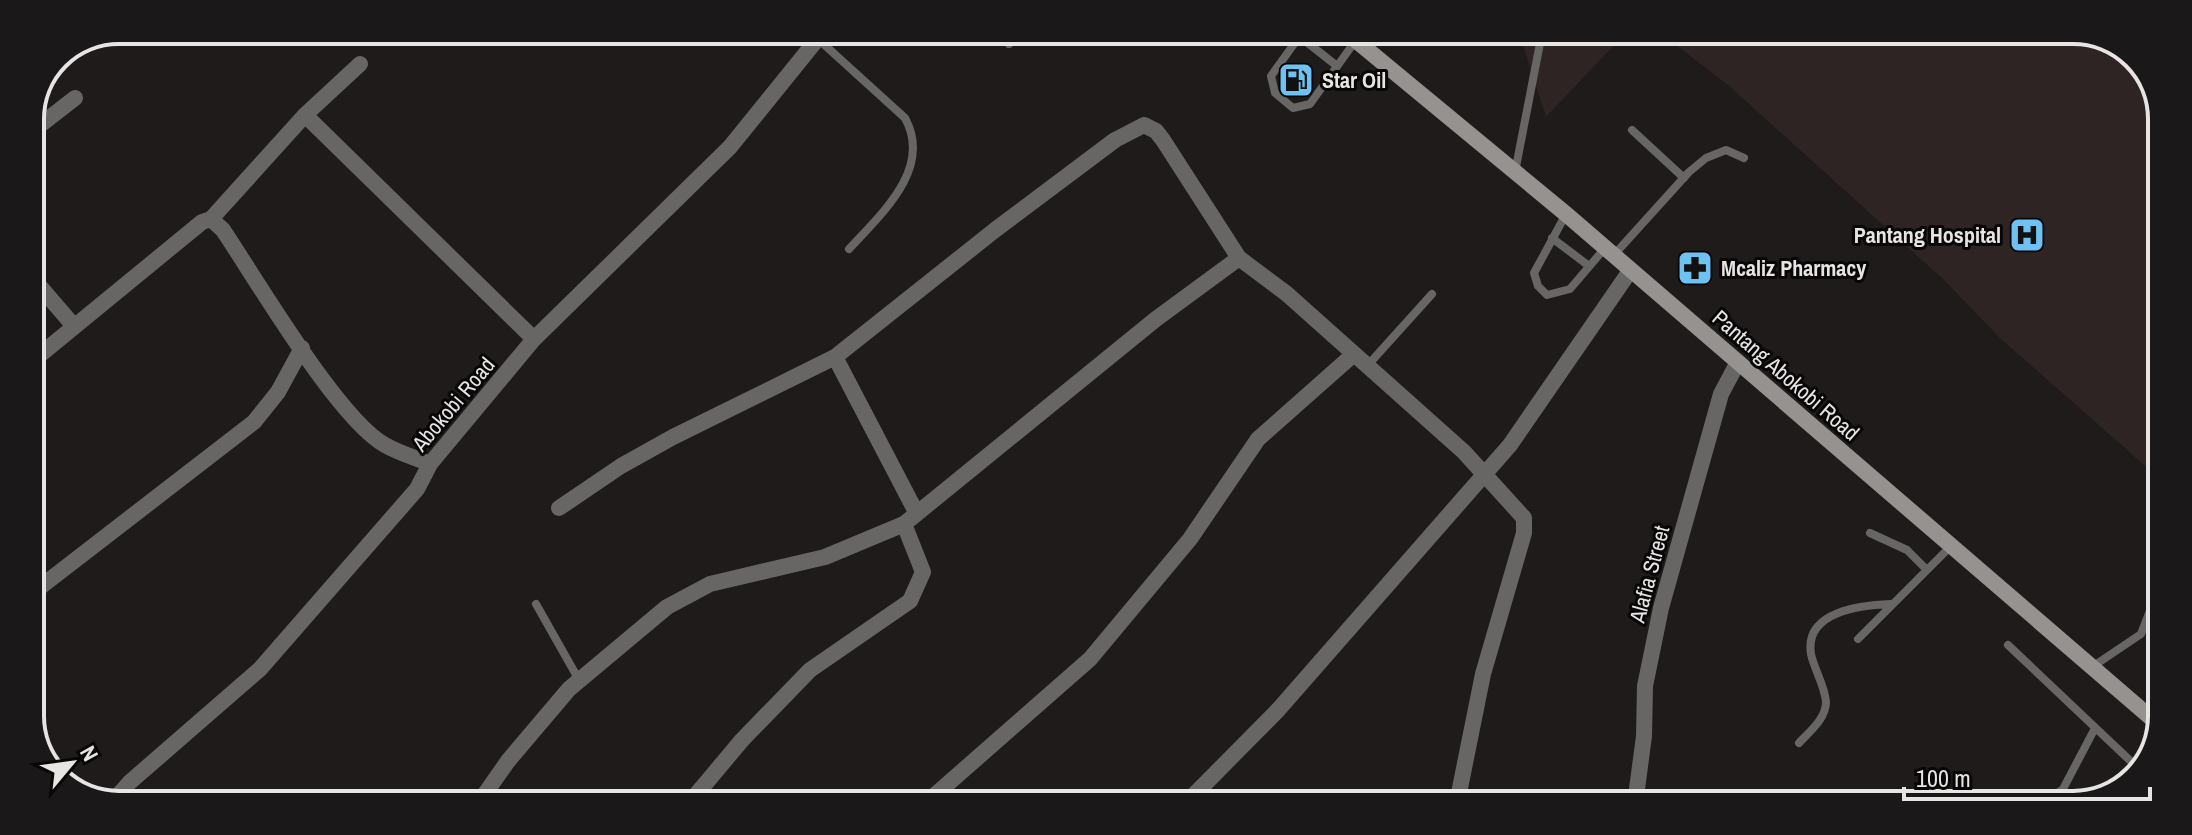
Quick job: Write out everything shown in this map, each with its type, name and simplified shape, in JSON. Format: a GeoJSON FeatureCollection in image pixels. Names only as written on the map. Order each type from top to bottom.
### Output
{"type":"FeatureCollection","features":[{"type":"Feature","properties":{"kind":"street","name":"Abokobi Road"},"geometry":{"type":"LineString","coordinates":[[122,791],[260,669],[417,489],[430,464],[534,339],[730,147],[813,44]]}},
{"type":"Feature","properties":{"kind":"street","name":"Pantang Abokobi Road"},"geometry":{"type":"LineString","coordinates":[[1360,44],[1566,214],[2148,716]]}},
{"type":"Feature","properties":{"kind":"street"},"geometry":{"type":"LineString","coordinates":[[44,351],[202,222],[211,219],[305,115],[360,64]]}},
{"type":"Feature","properties":{"kind":"street"},"geometry":{"type":"LineString","coordinates":[[44,122],[75,98]]}},
{"type":"Feature","properties":{"kind":"street"},"geometry":{"type":"LineString","coordinates":[[305,115],[534,339]]}},
{"type":"Feature","properties":{"kind":"street"},"geometry":{"type":"LineString","coordinates":[[559,508],[621,466],[673,437],[835,357],[1067,176],[1115,140],[1144,125],[1156,131],[1163,140],[1239,258],[1287,294],[1368,365],[1485,472],[1521,512],[1525,526],[1483,674],[1459,791]]}},
{"type":"Feature","properties":{"kind":"street"},"geometry":{"type":"LineString","coordinates":[[211,219],[223,230],[302,348],[372,435],[383,445],[430,464]]}},
{"type":"Feature","properties":{"kind":"street"},"geometry":{"type":"LineString","coordinates":[[487,791],[508,761],[579,680],[667,607],[699,589],[728,578],[825,557],[904,524],[1145,327],[1239,258]]}},
{"type":"Feature","properties":{"kind":"street"},"geometry":{"type":"LineString","coordinates":[[1203,791],[1518,435],[1630,271]]}},
{"type":"Feature","properties":{"kind":"street"},"geometry":{"type":"LineString","coordinates":[[44,291],[73,325]]}},
{"type":"Feature","properties":{"kind":"street"},"geometry":{"type":"LineString","coordinates":[[44,584],[254,422],[278,392],[302,348]]}},
{"type":"Feature","properties":{"kind":"street"},"geometry":{"type":"LineString","coordinates":[[940,791],[1090,659],[1190,539],[1258,439],[1354,354]]}},
{"type":"Feature","properties":{"kind":"street"},"geometry":{"type":"LineString","coordinates":[[835,357],[916,512]]}},
{"type":"Feature","properties":{"kind":"street","name":"Alafia Street"},"geometry":{"type":"LineString","coordinates":[[1637,791],[1644,736],[1645,686],[1661,608],[1717,407],[1738,362]]}},
{"type":"Feature","properties":{"kind":"street"},"geometry":{"type":"LineString","coordinates":[[699,791],[742,740],[810,670],[910,601],[923,572],[904,524]]}},
{"type":"Feature","properties":{"kind":"lane"},"geometry":{"type":"LineString","coordinates":[[829,44],[905,118],[914,134],[907,177],[889,205],[849,249]]}},
{"type":"Feature","properties":{"kind":"lane"},"geometry":{"type":"LineString","coordinates":[[1294,44],[1271,76],[1275,93],[1293,108],[1310,104],[1348,44]]}},
{"type":"Feature","properties":{"kind":"lane"},"geometry":{"type":"LineString","coordinates":[[1311,44],[1337,66]]}},
{"type":"Feature","properties":{"kind":"lane"},"geometry":{"type":"LineString","coordinates":[[1515,172],[1540,44]]}},
{"type":"Feature","properties":{"kind":"lane"},"geometry":{"type":"LineString","coordinates":[[1632,130],[1684,178]]}},
{"type":"Feature","properties":{"kind":"lane"},"geometry":{"type":"LineString","coordinates":[[1566,214],[1534,273],[1538,286],[1547,295],[1570,289],[1589,266],[1608,252],[1684,178],[1716,153],[1734,151],[1744,158]]}},
{"type":"Feature","properties":{"kind":"lane"},"geometry":{"type":"LineString","coordinates":[[1552,238],[1589,266]]}},
{"type":"Feature","properties":{"kind":"lane"},"geometry":{"type":"LineString","coordinates":[[1368,365],[1432,294]]}},
{"type":"Feature","properties":{"kind":"lane"},"geometry":{"type":"LineString","coordinates":[[1870,533],[1907,550],[1925,568]]}},
{"type":"Feature","properties":{"kind":"lane"},"geometry":{"type":"LineString","coordinates":[[1858,639],[1925,568],[1951,546]]}},
{"type":"Feature","properties":{"kind":"lane"},"geometry":{"type":"LineString","coordinates":[[536,604],[579,680]]}},
{"type":"Feature","properties":{"kind":"lane"},"geometry":{"type":"LineString","coordinates":[[1799,743],[1820,720],[1826,703],[1810,650],[1817,628],[1834,614],[1854,605],[1891,604]]}},
{"type":"Feature","properties":{"kind":"lane"},"geometry":{"type":"LineString","coordinates":[[2091,668],[2141,634],[2148,616]]}},
{"type":"Feature","properties":{"kind":"lane"},"geometry":{"type":"LineString","coordinates":[[2008,645],[2132,763]]}},
{"type":"Feature","properties":{"kind":"lane"},"geometry":{"type":"LineString","coordinates":[[2060,791],[2094,730]]}},
{"type":"Feature","properties":{"kind":"shaded area"},"geometry":{"type":"Polygon","coordinates":[[[1523,44],[1615,44],[1546,117],[1523,44]]]}},
{"type":"Feature","properties":{"kind":"shaded area","name":"Pantang Hospital"},"geometry":{"type":"Polygon","coordinates":[[[1675,44],[2073,44],[2097,48],[2119,59],[2138,81],[2148,114],[2148,468],[2000,338],[1943,279],[1728,85],[1675,44]]]}},
{"type":"Feature","properties":{"kind":"place","name":"Star Oil"},"geometry":{"type":"Point","coordinates":[1296,80]}},
{"type":"Feature","properties":{"kind":"place","name":"Pantang Hospital"},"geometry":{"type":"Point","coordinates":[2027,235]}},
{"type":"Feature","properties":{"kind":"place","name":"Mcaliz Pharmacy"},"geometry":{"type":"Point","coordinates":[1695,268]}}]}
